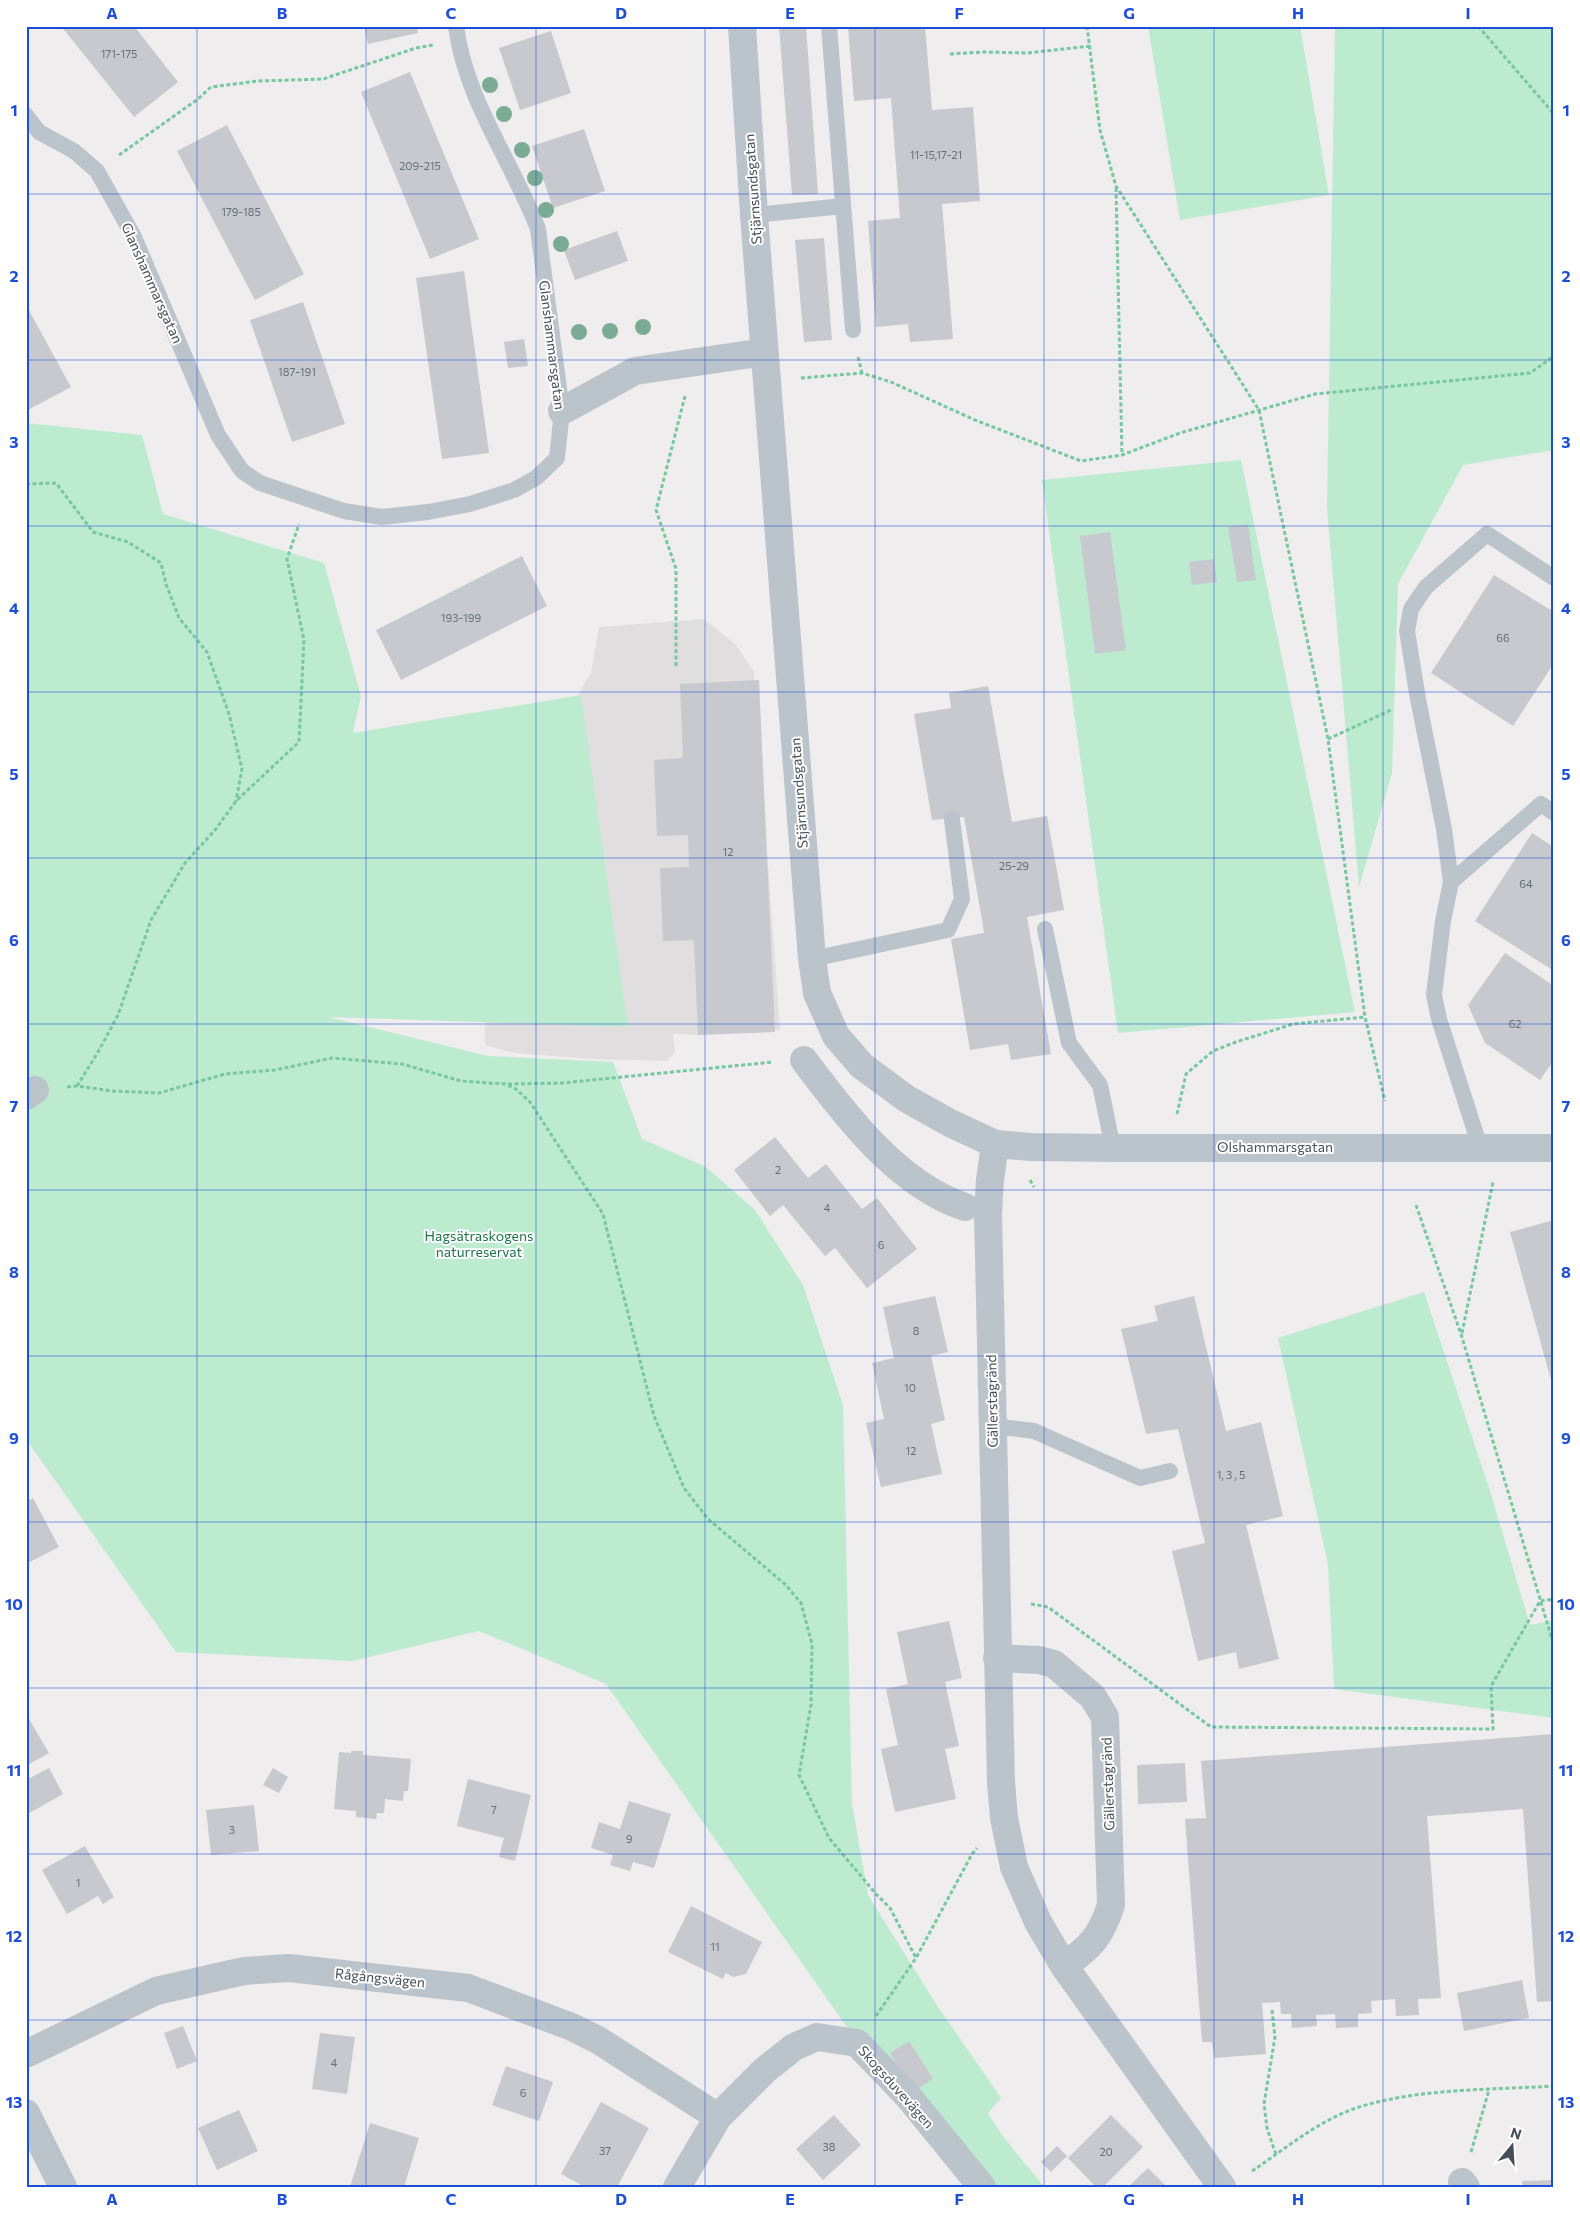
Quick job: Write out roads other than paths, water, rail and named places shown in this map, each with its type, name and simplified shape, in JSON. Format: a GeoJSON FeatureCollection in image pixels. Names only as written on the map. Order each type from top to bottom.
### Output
{"type":"FeatureCollection","features":[{"type":"Feature","properties":{"kind":"street","name":"Stjärnsundsgatan"},"geometry":{"type":"LineString","coordinates":[[742,26],[764,352],[812,959],[817,993],[836,1036],[862,1066],[907,1099],[950,1123],[996,1144]]}},
{"type":"Feature","properties":{"kind":"street"},"geometry":{"type":"LineString","coordinates":[[562,411],[636,372],[764,352]]}},
{"type":"Feature","properties":{"kind":"street"},"geometry":{"type":"LineString","coordinates":[[804,1060],[834,1100],[886,1157],[927,1190],[947,1202],[965,1207]]}},
{"type":"Feature","properties":{"kind":"street","name":"Olshammarsgatan"},"geometry":{"type":"LineString","coordinates":[[996,1144],[1031,1147],[1113,1148],[1554,1148]]}},
{"type":"Feature","properties":{"kind":"street","name":"Gällerstagränd"},"geometry":{"type":"LineString","coordinates":[[996,1144],[990,1180],[988,1213],[997,1658],[1001,1782],[1004,1818],[1014,1867],[1038,1922],[1064,1966],[1222,2187]]}},
{"type":"Feature","properties":{"kind":"street","name":"Gällerstagränd"},"geometry":{"type":"LineString","coordinates":[[997,1658],[1031,1659],[1054,1664],[1093,1697],[1105,1718],[1111,1905],[1105,1924],[1088,1949],[1064,1966]]}},
{"type":"Feature","properties":{"kind":"street","name":"Rågångsvägen"},"geometry":{"type":"LineString","coordinates":[[26,2054],[156,1991],[244,1971],[289,1968],[468,1988],[572,2027],[598,2040],[718,2117]]}},
{"type":"Feature","properties":{"kind":"street","name":"Skogsduvevägen"},"geometry":{"type":"LineString","coordinates":[[677,2187],[718,2117],[765,2070],[794,2046],[817,2037],[857,2043],[907,2095],[982,2187]]}},
{"type":"Feature","properties":{"kind":"street"},"geometry":{"type":"LineString","coordinates":[[26,2113],[63,2187]]}},
{"type":"Feature","properties":{"kind":"lane"},"geometry":{"type":"LineString","coordinates":[[829,26],[853,330]]}},
{"type":"Feature","properties":{"kind":"lane","name":"Glanshammarsgatan"},"geometry":{"type":"LineString","coordinates":[[26,115],[39,132],[74,151],[97,170],[134,237],[218,435],[242,470],[260,484],[344,511],[382,517],[428,512],[470,504],[514,490],[536,478],[557,458],[562,411],[538,229],[527,200],[466,76],[457,34]]}},
{"type":"Feature","properties":{"kind":"lane"},"geometry":{"type":"LineString","coordinates":[[754,215],[843,206]]}},
{"type":"Feature","properties":{"kind":"lane"},"geometry":{"type":"LineString","coordinates":[[1490,1147],[1439,1019],[1434,995],[1443,921],[1451,882],[1444,829],[1407,631],[1412,609],[1426,588],[1487,534],[1554,578]]}},
{"type":"Feature","properties":{"kind":"lane"},"geometry":{"type":"LineString","coordinates":[[1451,882],[1541,804],[1554,813]]}},
{"type":"Feature","properties":{"kind":"lane"},"geometry":{"type":"LineString","coordinates":[[812,959],[948,930],[962,899],[952,819]]}},
{"type":"Feature","properties":{"kind":"lane"},"geometry":{"type":"LineString","coordinates":[[1045,929],[1069,1043],[1100,1085],[1113,1148]]}},
{"type":"Feature","properties":{"kind":"lane"},"geometry":{"type":"LineString","coordinates":[[993,1426],[1034,1431],[1140,1478],[1170,1471]]}},
{"type":"Feature","properties":{"kind":"park label","name":"Hagsätraskogens naturreservat"},"geometry":{"type":"Point","coordinates":[479,1244]}}]}
